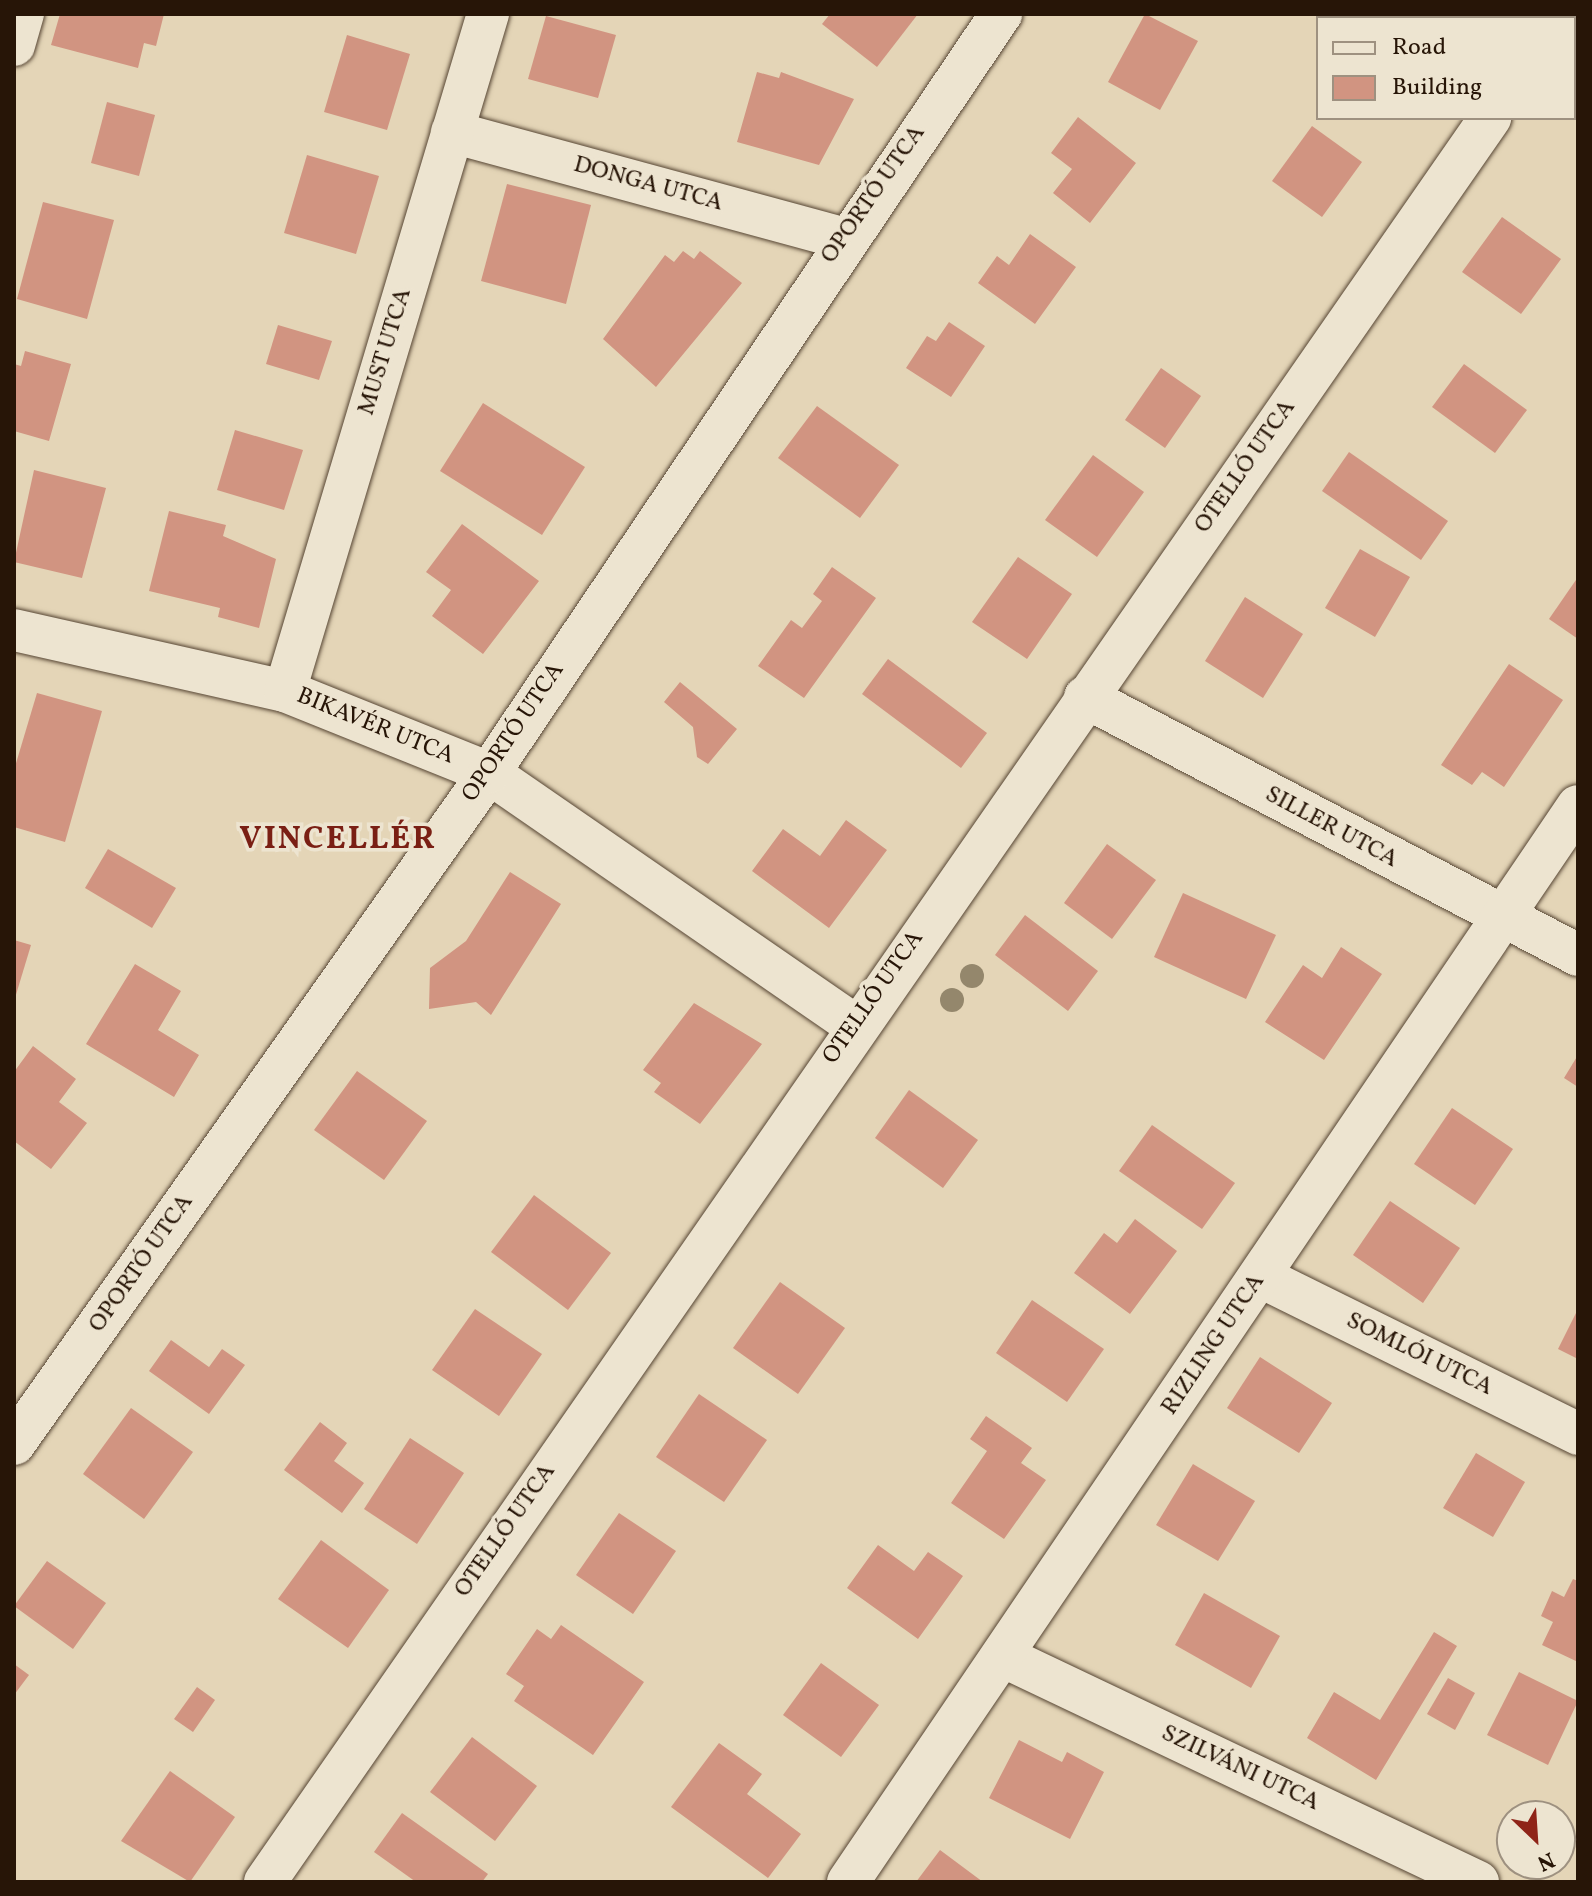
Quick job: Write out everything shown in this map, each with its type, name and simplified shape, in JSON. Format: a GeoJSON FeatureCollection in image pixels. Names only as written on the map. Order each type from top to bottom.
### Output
{"type":"FeatureCollection","features":[{"type":"Feature","properties":{"kind":"street"},"geometry":{"type":"LineString","coordinates":[[14,45],[23,14]]}},
{"type":"Feature","properties":{"kind":"street","name":"MUST UTCA"},"geometry":{"type":"LineString","coordinates":[[285,691],[488,14]]}},
{"type":"Feature","properties":{"kind":"street","name":"OPORTÓ UTCA"},"geometry":{"type":"LineString","coordinates":[[14,1444],[489,773],[843,238],[1001,14]]}},
{"type":"Feature","properties":{"kind":"street","name":"OTELLÓ UTCA"},"geometry":{"type":"LineString","coordinates":[[265,1882],[854,1025],[1489,120]]}},
{"type":"Feature","properties":{"kind":"street","name":"DONGA UTCA"},"geometry":{"type":"LineString","coordinates":[[452,132],[843,238]]}},
{"type":"Feature","properties":{"kind":"street","name":"BIKAVÉR UTCA"},"geometry":{"type":"LineString","coordinates":[[14,630],[285,691],[489,773],[854,1025]]}},
{"type":"Feature","properties":{"kind":"street","name":"SILLER UTCA"},"geometry":{"type":"LineString","coordinates":[[1085,697],[1500,917],[1578,955]]}},
{"type":"Feature","properties":{"kind":"street","name":"RIZLING UTCA"},"geometry":{"type":"LineString","coordinates":[[848,1882],[1578,806]]}},
{"type":"Feature","properties":{"kind":"street","name":"SOMLÓI UTCA"},"geometry":{"type":"LineString","coordinates":[[1261,1277],[1578,1434]]}},
{"type":"Feature","properties":{"kind":"street","name":"SZILVÁNI UTCA"},"geometry":{"type":"LineString","coordinates":[[1002,1656],[1478,1882]]}},
{"type":"Feature","properties":{"kind":"building"},"geometry":{"type":"Polygon","coordinates":[[[60,14],[164,14],[156,46],[144,43],[138,68],[51,45],[60,14]]]}},
{"type":"Feature","properties":{"kind":"building"},"geometry":{"type":"Polygon","coordinates":[[[830,14],[918,14],[877,67],[822,24],[830,14]]]}},
{"type":"Feature","properties":{"kind":"building"},"geometry":{"type":"Polygon","coordinates":[[[1145,14],[1198,41],[1160,110],[1108,82],[1145,14]]]}},
{"type":"Feature","properties":{"kind":"building"},"geometry":{"type":"Polygon","coordinates":[[[546,16],[616,35],[598,98],[528,79],[546,16]]]}},
{"type":"Feature","properties":{"kind":"building"},"geometry":{"type":"Polygon","coordinates":[[[347,35],[410,54],[387,130],[324,112],[347,35]]]}},
{"type":"Feature","properties":{"kind":"building"},"geometry":{"type":"Polygon","coordinates":[[[757,72],[779,78],[781,72],[854,99],[819,165],[737,142],[757,72]]]}},
{"type":"Feature","properties":{"kind":"building"},"geometry":{"type":"Polygon","coordinates":[[[107,102],[155,115],[139,176],[91,163],[107,102]]]}},
{"type":"Feature","properties":{"kind":"building"},"geometry":{"type":"Polygon","coordinates":[[[1078,117],[1136,163],[1090,223],[1053,193],[1072,169],[1051,153],[1078,117]]]}},
{"type":"Feature","properties":{"kind":"building"},"geometry":{"type":"Polygon","coordinates":[[[1312,126],[1362,162],[1322,217],[1272,181],[1312,126]]]}},
{"type":"Feature","properties":{"kind":"building"},"geometry":{"type":"Polygon","coordinates":[[[307,155],[379,176],[356,254],[284,233],[307,155]]]}},
{"type":"Feature","properties":{"kind":"building"},"geometry":{"type":"Polygon","coordinates":[[[507,184],[591,205],[566,304],[481,281],[507,184]]]}},
{"type":"Feature","properties":{"kind":"building"},"geometry":{"type":"Polygon","coordinates":[[[43,202],[114,220],[87,319],[17,299],[43,202]]]}},
{"type":"Feature","properties":{"kind":"building"},"geometry":{"type":"Polygon","coordinates":[[[1502,217],[1561,259],[1521,314],[1462,272],[1502,217]]]}},
{"type":"Feature","properties":{"kind":"building"},"geometry":{"type":"Polygon","coordinates":[[[1030,234],[1076,267],[1035,324],[978,283],[997,256],[1009,265],[1030,234]]]}},
{"type":"Feature","properties":{"kind":"building"},"geometry":{"type":"Polygon","coordinates":[[[683,251],[694,259],[700,251],[742,283],[656,387],[603,339],[665,255],[674,262],[683,251]]]}},
{"type":"Feature","properties":{"kind":"building"},"geometry":{"type":"Polygon","coordinates":[[[949,322],[985,346],[951,397],[906,368],[927,336],[936,341],[949,322]]]}},
{"type":"Feature","properties":{"kind":"building"},"geometry":{"type":"Polygon","coordinates":[[[278,325],[332,341],[319,380],[266,364],[278,325]]]}},
{"type":"Feature","properties":{"kind":"building"},"geometry":{"type":"Polygon","coordinates":[[[25,351],[71,364],[49,441],[14,431],[14,364],[21,366],[25,351]]]}},
{"type":"Feature","properties":{"kind":"building"},"geometry":{"type":"Polygon","coordinates":[[[1464,364],[1527,410],[1495,453],[1432,407],[1464,364]]]}},
{"type":"Feature","properties":{"kind":"building"},"geometry":{"type":"Polygon","coordinates":[[[1161,368],[1201,396],[1165,448],[1125,420],[1161,368]]]}},
{"type":"Feature","properties":{"kind":"building"},"geometry":{"type":"Polygon","coordinates":[[[483,403],[585,467],[542,535],[440,471],[483,403]]]}},
{"type":"Feature","properties":{"kind":"building"},"geometry":{"type":"Polygon","coordinates":[[[817,406],[899,465],[860,518],[778,458],[817,406]]]}},
{"type":"Feature","properties":{"kind":"building"},"geometry":{"type":"Polygon","coordinates":[[[235,430],[303,450],[284,510],[217,490],[235,430]]]}},
{"type":"Feature","properties":{"kind":"building"},"geometry":{"type":"Polygon","coordinates":[[[1349,452],[1448,521],[1421,560],[1322,491],[1349,452]]]}},
{"type":"Feature","properties":{"kind":"building"},"geometry":{"type":"Polygon","coordinates":[[[1093,455],[1144,492],[1097,557],[1045,520],[1093,455]]]}},
{"type":"Feature","properties":{"kind":"building"},"geometry":{"type":"Polygon","coordinates":[[[34,470],[106,488],[82,578],[14,562],[34,470]]]}},
{"type":"Feature","properties":{"kind":"building"},"geometry":{"type":"Polygon","coordinates":[[[169,511],[226,525],[223,536],[276,559],[259,628],[218,617],[220,608],[149,591],[169,511]]]}},
{"type":"Feature","properties":{"kind":"building"},"geometry":{"type":"Polygon","coordinates":[[[462,524],[539,581],[483,654],[432,616],[451,590],[426,572],[462,524]]]}},
{"type":"Feature","properties":{"kind":"building"},"geometry":{"type":"Polygon","coordinates":[[[1360,549],[1410,577],[1375,637],[1325,608],[1360,549]]]}},
{"type":"Feature","properties":{"kind":"building"},"geometry":{"type":"Polygon","coordinates":[[[1018,557],[1072,594],[1027,659],[972,622],[1018,557]]]}},
{"type":"Feature","properties":{"kind":"building"},"geometry":{"type":"Polygon","coordinates":[[[832,567],[876,598],[804,698],[758,666],[791,620],[802,628],[822,601],[813,594],[832,567]]]}},
{"type":"Feature","properties":{"kind":"building"},"geometry":{"type":"Polygon","coordinates":[[[1578,577],[1578,639],[1549,619],[1578,577]]]}},
{"type":"Feature","properties":{"kind":"building"},"geometry":{"type":"Polygon","coordinates":[[[1245,597],[1303,634],[1263,698],[1205,661],[1245,597]]]}},
{"type":"Feature","properties":{"kind":"building"},"geometry":{"type":"Polygon","coordinates":[[[888,659],[987,733],[961,768],[862,694],[888,659]]]}},
{"type":"Feature","properties":{"kind":"building"},"geometry":{"type":"Polygon","coordinates":[[[1509,664],[1563,700],[1504,787],[1482,772],[1472,785],[1441,765],[1509,664]]]}},
{"type":"Feature","properties":{"kind":"building"},"geometry":{"type":"Polygon","coordinates":[[[680,682],[737,729],[708,764],[697,757],[693,727],[664,702],[680,682]]]}},
{"type":"Feature","properties":{"kind":"building"},"geometry":{"type":"Polygon","coordinates":[[[37,693],[102,711],[65,842],[14,827],[14,770],[37,693]]]}},
{"type":"Feature","properties":{"kind":"building"},"geometry":{"type":"Polygon","coordinates":[[[846,820],[887,850],[829,928],[752,871],[783,829],[820,856],[846,820]]]}},
{"type":"Feature","properties":{"kind":"building"},"geometry":{"type":"Polygon","coordinates":[[[1107,844],[1156,880],[1112,939],[1064,903],[1107,844]]]}},
{"type":"Feature","properties":{"kind":"building"},"geometry":{"type":"Polygon","coordinates":[[[108,849],[176,888],[152,928],[85,888],[108,849]]]}},
{"type":"Feature","properties":{"kind":"building"},"geometry":{"type":"Polygon","coordinates":[[[510,872],[561,904],[491,1015],[476,1002],[429,1009],[430,968],[466,941],[510,872]]]}},
{"type":"Feature","properties":{"kind":"building"},"geometry":{"type":"Polygon","coordinates":[[[1183,893],[1276,935],[1246,999],[1154,957],[1183,893]]]}},
{"type":"Feature","properties":{"kind":"building"},"geometry":{"type":"Polygon","coordinates":[[[1025,915],[1098,971],[1068,1011],[995,955],[1025,915]]]}},
{"type":"Feature","properties":{"kind":"building"},"geometry":{"type":"Polygon","coordinates":[[[14,940],[31,945],[15,998],[14,998],[14,940]]]}},
{"type":"Feature","properties":{"kind":"building"},"geometry":{"type":"Polygon","coordinates":[[[1341,947],[1382,974],[1324,1060],[1265,1022],[1303,965],[1322,978],[1341,947]]]}},
{"type":"Feature","properties":{"kind":"building"},"geometry":{"type":"Polygon","coordinates":[[[135,964],[181,991],[158,1030],[199,1055],[174,1097],[86,1044],[135,964]]]}},
{"type":"Feature","properties":{"kind":"building"},"geometry":{"type":"Polygon","coordinates":[[[694,1003],[762,1044],[700,1124],[654,1092],[661,1083],[643,1070],[694,1003]]]}},
{"type":"Feature","properties":{"kind":"building"},"geometry":{"type":"Polygon","coordinates":[[[33,1046],[76,1079],[59,1102],[87,1123],[51,1169],[14,1141],[14,1072],[33,1046]]]}},
{"type":"Feature","properties":{"kind":"building"},"geometry":{"type":"Polygon","coordinates":[[[1578,1055],[1578,1087],[1564,1078],[1578,1055]]]}},
{"type":"Feature","properties":{"kind":"building"},"geometry":{"type":"Polygon","coordinates":[[[357,1071],[427,1121],[384,1180],[314,1130],[357,1071]]]}},
{"type":"Feature","properties":{"kind":"building"},"geometry":{"type":"Polygon","coordinates":[[[909,1090],[978,1140],[943,1188],[875,1138],[909,1090]]]}},
{"type":"Feature","properties":{"kind":"building"},"geometry":{"type":"Polygon","coordinates":[[[1452,1108],[1513,1149],[1475,1205],[1414,1164],[1452,1108]]]}},
{"type":"Feature","properties":{"kind":"building"},"geometry":{"type":"Polygon","coordinates":[[[1152,1125],[1235,1183],[1202,1229],[1119,1171],[1152,1125]]]}},
{"type":"Feature","properties":{"kind":"building"},"geometry":{"type":"Polygon","coordinates":[[[534,1195],[611,1253],[568,1310],[491,1252],[534,1195]]]}},
{"type":"Feature","properties":{"kind":"building"},"geometry":{"type":"Polygon","coordinates":[[[1390,1201],[1460,1248],[1423,1303],[1353,1255],[1390,1201]]]}},
{"type":"Feature","properties":{"kind":"building"},"geometry":{"type":"Polygon","coordinates":[[[1135,1219],[1177,1251],[1130,1314],[1074,1273],[1104,1233],[1117,1243],[1135,1219]]]}},
{"type":"Feature","properties":{"kind":"building"},"geometry":{"type":"Polygon","coordinates":[[[780,1282],[845,1328],[798,1394],[733,1348],[780,1282]]]}},
{"type":"Feature","properties":{"kind":"building"},"geometry":{"type":"Polygon","coordinates":[[[1032,1300],[1104,1349],[1067,1402],[996,1353],[1032,1300]]]}},
{"type":"Feature","properties":{"kind":"building"},"geometry":{"type":"Polygon","coordinates":[[[475,1309],[542,1354],[499,1416],[432,1370],[475,1309]]]}},
{"type":"Feature","properties":{"kind":"building"},"geometry":{"type":"Polygon","coordinates":[[[1578,1309],[1578,1359],[1558,1349],[1578,1309]]]}},
{"type":"Feature","properties":{"kind":"building"},"geometry":{"type":"Polygon","coordinates":[[[171,1340],[209,1367],[222,1349],[245,1365],[209,1414],[149,1371],[171,1340]]]}},
{"type":"Feature","properties":{"kind":"building"},"geometry":{"type":"Polygon","coordinates":[[[1260,1357],[1332,1403],[1299,1453],[1227,1408],[1260,1357]]]}},
{"type":"Feature","properties":{"kind":"building"},"geometry":{"type":"Polygon","coordinates":[[[699,1394],[767,1440],[724,1502],[656,1457],[699,1394]]]}},
{"type":"Feature","properties":{"kind":"building"},"geometry":{"type":"Polygon","coordinates":[[[131,1408],[193,1452],[144,1519],[83,1474],[131,1408]]]}},
{"type":"Feature","properties":{"kind":"building"},"geometry":{"type":"Polygon","coordinates":[[[986,1416],[1032,1448],[1021,1463],[1046,1480],[1004,1539],[951,1503],[987,1451],[970,1439],[986,1416]]]}},
{"type":"Feature","properties":{"kind":"building"},"geometry":{"type":"Polygon","coordinates":[[[320,1422],[347,1443],[334,1461],[364,1483],[342,1513],[284,1470],[320,1422]]]}},
{"type":"Feature","properties":{"kind":"building"},"geometry":{"type":"Polygon","coordinates":[[[410,1438],[464,1473],[417,1544],[364,1509],[410,1438]]]}},
{"type":"Feature","properties":{"kind":"building"},"geometry":{"type":"Polygon","coordinates":[[[1476,1453],[1525,1482],[1493,1537],[1443,1508],[1476,1453]]]}},
{"type":"Feature","properties":{"kind":"building"},"geometry":{"type":"Polygon","coordinates":[[[1193,1464],[1255,1501],[1218,1561],[1156,1525],[1193,1464]]]}},
{"type":"Feature","properties":{"kind":"building"},"geometry":{"type":"Polygon","coordinates":[[[619,1513],[676,1551],[633,1614],[576,1575],[619,1513]]]}},
{"type":"Feature","properties":{"kind":"building"},"geometry":{"type":"Polygon","coordinates":[[[321,1540],[389,1590],[348,1648],[278,1599],[321,1540]]]}},
{"type":"Feature","properties":{"kind":"building"},"geometry":{"type":"Polygon","coordinates":[[[878,1545],[914,1571],[928,1552],[963,1576],[918,1639],[847,1588],[878,1545]]]}},
{"type":"Feature","properties":{"kind":"building"},"geometry":{"type":"Polygon","coordinates":[[[47,1561],[106,1603],[73,1649],[14,1606],[47,1561]]]}},
{"type":"Feature","properties":{"kind":"building"},"geometry":{"type":"Polygon","coordinates":[[[1573,1579],[1578,1581],[1578,1662],[1542,1645],[1553,1622],[1541,1616],[1552,1591],[1564,1597],[1573,1579]]]}},
{"type":"Feature","properties":{"kind":"building"},"geometry":{"type":"Polygon","coordinates":[[[1204,1593],[1280,1636],[1251,1688],[1175,1645],[1204,1593]]]}},
{"type":"Feature","properties":{"kind":"building"},"geometry":{"type":"Polygon","coordinates":[[[561,1625],[644,1682],[593,1755],[514,1701],[524,1686],[506,1674],[537,1629],[551,1639],[561,1625]]]}},
{"type":"Feature","properties":{"kind":"building"},"geometry":{"type":"Polygon","coordinates":[[[1434,1632],[1457,1646],[1376,1780],[1307,1738],[1334,1692],[1380,1720],[1434,1632]]]}},
{"type":"Feature","properties":{"kind":"building"},"geometry":{"type":"Polygon","coordinates":[[[821,1663],[879,1705],[841,1757],[783,1715],[821,1663]]]}},
{"type":"Feature","properties":{"kind":"building"},"geometry":{"type":"Polygon","coordinates":[[[14,1664],[29,1675],[14,1695],[14,1664]]]}},
{"type":"Feature","properties":{"kind":"building"},"geometry":{"type":"Polygon","coordinates":[[[1519,1672],[1578,1701],[1548,1765],[1487,1735],[1519,1672]]]}},
{"type":"Feature","properties":{"kind":"building"},"geometry":{"type":"Polygon","coordinates":[[[1448,1678],[1475,1693],[1455,1730],[1427,1714],[1448,1678]]]}},
{"type":"Feature","properties":{"kind":"building"},"geometry":{"type":"Polygon","coordinates":[[[197,1687],[215,1700],[193,1732],[174,1719],[197,1687]]]}},
{"type":"Feature","properties":{"kind":"building"},"geometry":{"type":"Polygon","coordinates":[[[472,1737],[537,1786],[495,1841],[430,1792],[472,1737]]]}},
{"type":"Feature","properties":{"kind":"building"},"geometry":{"type":"Polygon","coordinates":[[[1019,1740],[1062,1762],[1067,1752],[1104,1772],[1070,1839],[989,1798],[1019,1740]]]}},
{"type":"Feature","properties":{"kind":"building"},"geometry":{"type":"Polygon","coordinates":[[[719,1743],[762,1774],[747,1794],[801,1834],[768,1878],[671,1807],[719,1743]]]}},
{"type":"Feature","properties":{"kind":"building"},"geometry":{"type":"Polygon","coordinates":[[[170,1771],[235,1817],[190,1882],[121,1841],[170,1771]]]}},
{"type":"Feature","properties":{"kind":"building"},"geometry":{"type":"Polygon","coordinates":[[[402,1813],[488,1874],[482,1882],[416,1882],[374,1852],[402,1813]]]}},
{"type":"Feature","properties":{"kind":"building"},"geometry":{"type":"Polygon","coordinates":[[[940,1850],[983,1882],[916,1882],[940,1850]]]}},
{"type":"Feature","properties":{"kind":"district","name":"VINCELLÉR"},"geometry":{"type":"Point","coordinates":[338,840]}}]}
